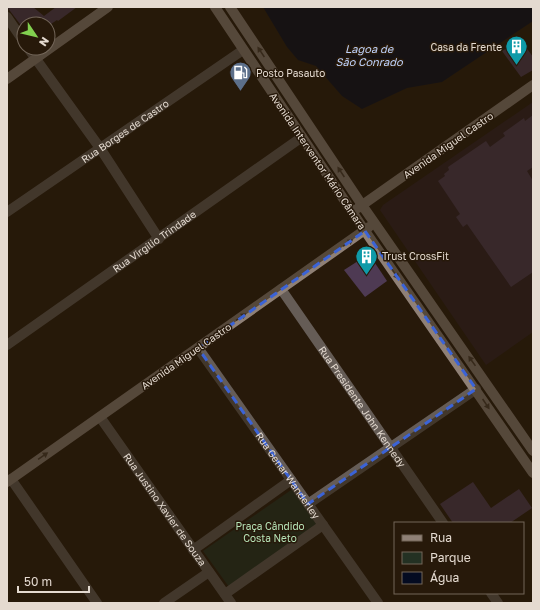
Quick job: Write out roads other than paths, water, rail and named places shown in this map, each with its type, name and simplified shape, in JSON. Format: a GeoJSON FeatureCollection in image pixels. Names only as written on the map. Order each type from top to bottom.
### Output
{"type":"FeatureCollection","features":[{"type":"Feature","properties":{"kind":"main road"},"geometry":{"type":"LineString","coordinates":[[7,78],[108,7]]}},
{"type":"Feature","properties":{"kind":"main road","name":"Avenida Interventor Mário Câmara"},"geometry":{"type":"LineString","coordinates":[[214,7],[365,231],[533,473]]}},
{"type":"Feature","properties":{"kind":"main road","name":"Avenida Interventor Mário Câmara"},"geometry":{"type":"LineString","coordinates":[[230,7],[362,205],[533,451]]}},
{"type":"Feature","properties":{"kind":"main road","name":"Avenida Miguel Castro"},"geometry":{"type":"LineString","coordinates":[[362,205],[533,85]]}},
{"type":"Feature","properties":{"kind":"main road"},"geometry":{"type":"LineString","coordinates":[[356,217],[357,210],[362,205]]}},
{"type":"Feature","properties":{"kind":"main road"},"geometry":{"type":"LineString","coordinates":[[365,231],[370,226],[369,214]]}},
{"type":"Feature","properties":{"kind":"main road","name":"Avenida Miguel Castro"},"geometry":{"type":"LineString","coordinates":[[9,480],[365,231]]}},
{"type":"Feature","properties":{"kind":"street"},"geometry":{"type":"LineString","coordinates":[[7,17],[16,30]]}},
{"type":"Feature","properties":{"kind":"street","name":"Rua Borges de Castro"},"geometry":{"type":"LineString","coordinates":[[7,212],[243,50]]}},
{"type":"Feature","properties":{"kind":"street"},"geometry":{"type":"LineString","coordinates":[[34,56],[100,148],[159,239]]}},
{"type":"Feature","properties":{"kind":"street","name":"Rua Virgilio Trindade"},"geometry":{"type":"LineString","coordinates":[[8,342],[159,239],[302,137]]}},
{"type":"Feature","properties":{"kind":"street","name":"Rua Presidente John Kennedy"},"geometry":{"type":"LineString","coordinates":[[281,289],[442,522]]}},
{"type":"Feature","properties":{"kind":"street","name":"Rua Genar Wanderley"},"geometry":{"type":"LineString","coordinates":[[198,348],[378,603]]}},
{"type":"Feature","properties":{"kind":"street"},"geometry":{"type":"LineString","coordinates":[[308,504],[392,448],[476,389]]}},
{"type":"Feature","properties":{"kind":"street","name":"Rua Justino Xavier de Souza"},"geometry":{"type":"LineString","coordinates":[[100,416],[228,599]]}},
{"type":"Feature","properties":{"kind":"street"},"geometry":{"type":"LineString","coordinates":[[9,480],[97,603]]}},
{"type":"Feature","properties":{"kind":"street"},"geometry":{"type":"LineString","coordinates":[[194,550],[291,480]]}},
{"type":"Feature","properties":{"kind":"street"},"geometry":{"type":"LineString","coordinates":[[228,599],[323,525]]}},
{"type":"Feature","properties":{"kind":"street"},"geometry":{"type":"LineString","coordinates":[[164,603],[209,572]]}},
{"type":"Feature","properties":{"kind":"street"},"geometry":{"type":"LineString","coordinates":[[492,594],[498,603]]}},
{"type":"Feature","properties":{"kind":"water","name":"Lagoa de São Conrado"},"geometry":{"type":"Polygon","coordinates":[[[263,7],[533,7],[533,21],[442,82],[407,88],[362,109],[342,96],[316,66],[298,60],[287,47],[263,7]]]}},
{"type":"Feature","properties":{"kind":"place","name":"Casa da Frente"},"geometry":{"type":"Point","coordinates":[517,66]}},
{"type":"Feature","properties":{"kind":"place","name":"Posto Pasauto"},"geometry":{"type":"Point","coordinates":[241,92]}},
{"type":"Feature","properties":{"kind":"place","name":"Trust CrossFit"},"geometry":{"type":"Point","coordinates":[366,276]}},
{"type":"Feature","properties":{"kind":"park label","name":"Praça Cândido Costa Neto"},"geometry":{"type":"Point","coordinates":[270,532]}}]}
